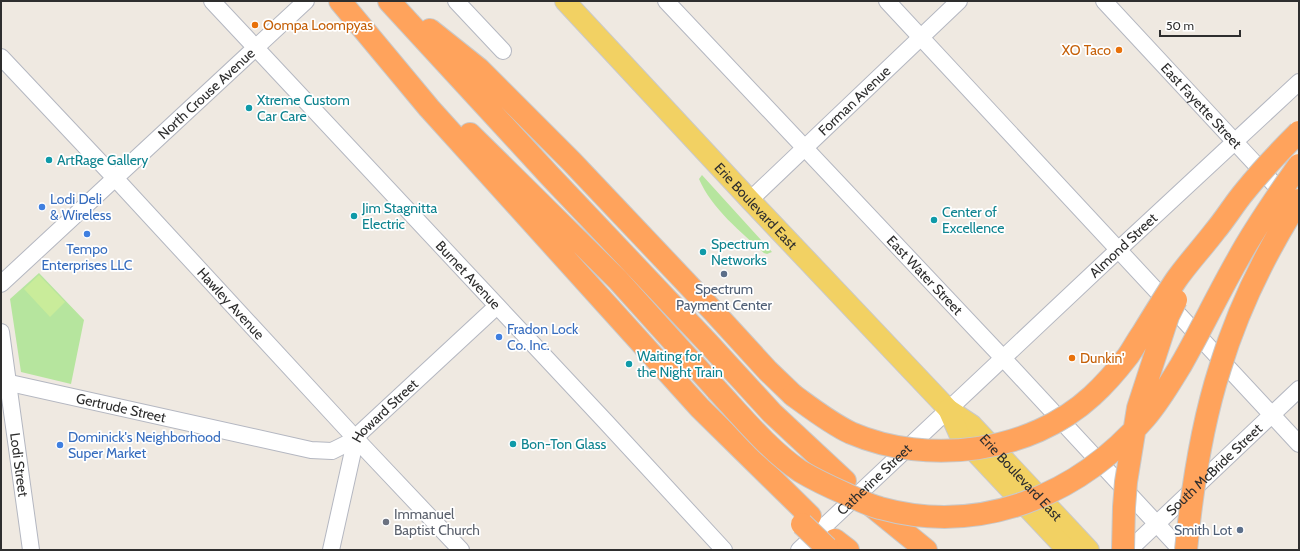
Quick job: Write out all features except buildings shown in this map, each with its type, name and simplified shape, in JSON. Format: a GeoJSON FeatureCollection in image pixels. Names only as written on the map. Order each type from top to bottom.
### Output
{"type":"FeatureCollection","features":[{"type":"Feature","properties":{"kind":"highway"},"geometry":{"type":"LineString","coordinates":[[389,1],[772,413],[873,507],[926,550]]}},
{"type":"Feature","properties":{"kind":"highway"},"geometry":{"type":"LineString","coordinates":[[395,1],[479,69],[572,162],[714,312],[768,372],[793,395],[829,421],[850,432],[873,441],[898,448],[946,451],[970,449],[1013,440],[1056,422],[1082,404],[1094,394],[1128,356],[1190,260],[1215,231],[1244,191],[1299,132]]}},
{"type":"Feature","properties":{"kind":"highway"},"geometry":{"type":"LineString","coordinates":[[342,3],[387,47],[455,119],[618,280],[717,390],[769,445],[798,469],[816,481],[877,508],[900,513],[952,518],[988,513],[1019,505],[1066,484],[1088,471],[1123,442],[1146,418],[1166,390],[1201,329],[1238,258],[1276,197],[1299,165]]}},
{"type":"Feature","properties":{"kind":"highway"},"geometry":{"type":"LineString","coordinates":[[342,3],[428,108],[700,408],[806,520],[835,547]]}},
{"type":"Feature","properties":{"kind":"highway"},"geometry":{"type":"LineString","coordinates":[[1186,550],[1202,438],[1220,368],[1243,305],[1271,249],[1299,200]]}},
{"type":"Feature","properties":{"kind":"highway"},"geometry":{"type":"LineString","coordinates":[[1123,550],[1126,482],[1138,408],[1168,316],[1215,231]]}},
{"type":"Feature","properties":{"kind":"main road","name":"Erie Boulevard East"},"geometry":{"type":"LineString","coordinates":[[565,1],[750,200],[948,409],[972,425],[1090,550]]}},
{"type":"Feature","properties":{"kind":"main road","name":"Erie Boulevard East"},"geometry":{"type":"LineString","coordinates":[[948,409],[960,436],[1067,550]]}},
{"type":"Feature","properties":{"kind":"street","name":"Burnet Avenue"},"geometry":{"type":"LineString","coordinates":[[212,1],[724,550]]}},
{"type":"Feature","properties":{"kind":"street","name":"North Crouse Avenue"},"geometry":{"type":"LineString","coordinates":[[1,284],[306,1]]}},
{"type":"Feature","properties":{"kind":"street"},"geometry":{"type":"LineString","coordinates":[[456,1],[503,51]]}},
{"type":"Feature","properties":{"kind":"street","name":"East Water Street"},"geometry":{"type":"LineString","coordinates":[[666,1],[1003,358],[1181,550]]}},
{"type":"Feature","properties":{"kind":"street"},"geometry":{"type":"LineString","coordinates":[[887,1],[1299,444]]}},
{"type":"Feature","properties":{"kind":"street","name":"Forman Avenue"},"geometry":{"type":"LineString","coordinates":[[750,200],[959,1]]}},
{"type":"Feature","properties":{"kind":"street","name":"East Fayette Street"},"geometry":{"type":"LineString","coordinates":[[1104,1],[1299,211]]}},
{"type":"Feature","properties":{"kind":"street","name":"Hawley Avenue"},"geometry":{"type":"LineString","coordinates":[[1,57],[461,550]]}},
{"type":"Feature","properties":{"kind":"street","name":"Almond Street"},"geometry":{"type":"LineString","coordinates":[[948,409],[1299,82]]}},
{"type":"Feature","properties":{"kind":"street","name":"Howard Street"},"geometry":{"type":"LineString","coordinates":[[331,550],[355,442],[360,433],[497,306]]}},
{"type":"Feature","properties":{"kind":"street","name":"Lodi Street"},"geometry":{"type":"LineString","coordinates":[[1,332],[4,382],[31,550]]}},
{"type":"Feature","properties":{"kind":"street","name":"Gertrude Street"},"geometry":{"type":"LineString","coordinates":[[4,382],[312,450],[332,451],[356,439]]}},
{"type":"Feature","properties":{"kind":"street","name":"South McBride Street"},"geometry":{"type":"LineString","coordinates":[[1129,550],[1299,389]]}},
{"type":"Feature","properties":{"kind":"street","name":"Catherine Street"},"geometry":{"type":"LineString","coordinates":[[799,550],[948,409]]}},
{"type":"Feature","properties":{"kind":"green space"},"geometry":{"type":"Polygon","coordinates":[[[702,175],[772,252],[767,254],[764,253],[719,210],[711,200],[699,179],[702,175]]]}},
{"type":"Feature","properties":{"kind":"green space"},"geometry":{"type":"Polygon","coordinates":[[[39,273],[84,320],[71,384],[21,372],[10,299],[39,273]]]}},
{"type":"Feature","properties":{"kind":"green space"},"geometry":{"type":"Polygon","coordinates":[[[39,275],[65,302],[50,317],[24,289],[39,275]]]}},
{"type":"Feature","properties":{"kind":"place","name":"Oompa Loompyas"},"geometry":{"type":"Point","coordinates":[255,25]}},
{"type":"Feature","properties":{"kind":"place","name":"XO Taco"},"geometry":{"type":"Point","coordinates":[1119,50]}},
{"type":"Feature","properties":{"kind":"place","name":"Xtreme Custom Car Care"},"geometry":{"type":"Point","coordinates":[249,108]}},
{"type":"Feature","properties":{"kind":"place","name":"ArtRage Gallery"},"geometry":{"type":"Point","coordinates":[49,160]}},
{"type":"Feature","properties":{"kind":"place","name":"Lodi Deli & Wireless"},"geometry":{"type":"Point","coordinates":[42,207]}},
{"type":"Feature","properties":{"kind":"place","name":"Jim Stagnitta Electric"},"geometry":{"type":"Point","coordinates":[354,216]}},
{"type":"Feature","properties":{"kind":"place","name":"Center of Excellence"},"geometry":{"type":"Point","coordinates":[934,220]}},
{"type":"Feature","properties":{"kind":"place","name":"Tempo Enterprises LLC"},"geometry":{"type":"Point","coordinates":[87,234]}},
{"type":"Feature","properties":{"kind":"place","name":"Spectrum Networks"},"geometry":{"type":"Point","coordinates":[703,252]}},
{"type":"Feature","properties":{"kind":"place","name":"Spectrum Payment Center"},"geometry":{"type":"Point","coordinates":[724,274]}},
{"type":"Feature","properties":{"kind":"place","name":"Fradon Lock Co. Inc."},"geometry":{"type":"Point","coordinates":[499,337]}},
{"type":"Feature","properties":{"kind":"place","name":"Dunkin'"},"geometry":{"type":"Point","coordinates":[1072,358]}},
{"type":"Feature","properties":{"kind":"place","name":"Waiting for the Night Train"},"geometry":{"type":"Point","coordinates":[629,364]}},
{"type":"Feature","properties":{"kind":"place","name":"Bon-Ton Glass"},"geometry":{"type":"Point","coordinates":[513,444]}},
{"type":"Feature","properties":{"kind":"place","name":"Dominick's Neighborhood Super Market"},"geometry":{"type":"Point","coordinates":[60,445]}},
{"type":"Feature","properties":{"kind":"place","name":"Immanuel Baptist Church"},"geometry":{"type":"Point","coordinates":[386,522]}},
{"type":"Feature","properties":{"kind":"place","name":"Smith Lot"},"geometry":{"type":"Point","coordinates":[1240,530]}}]}
